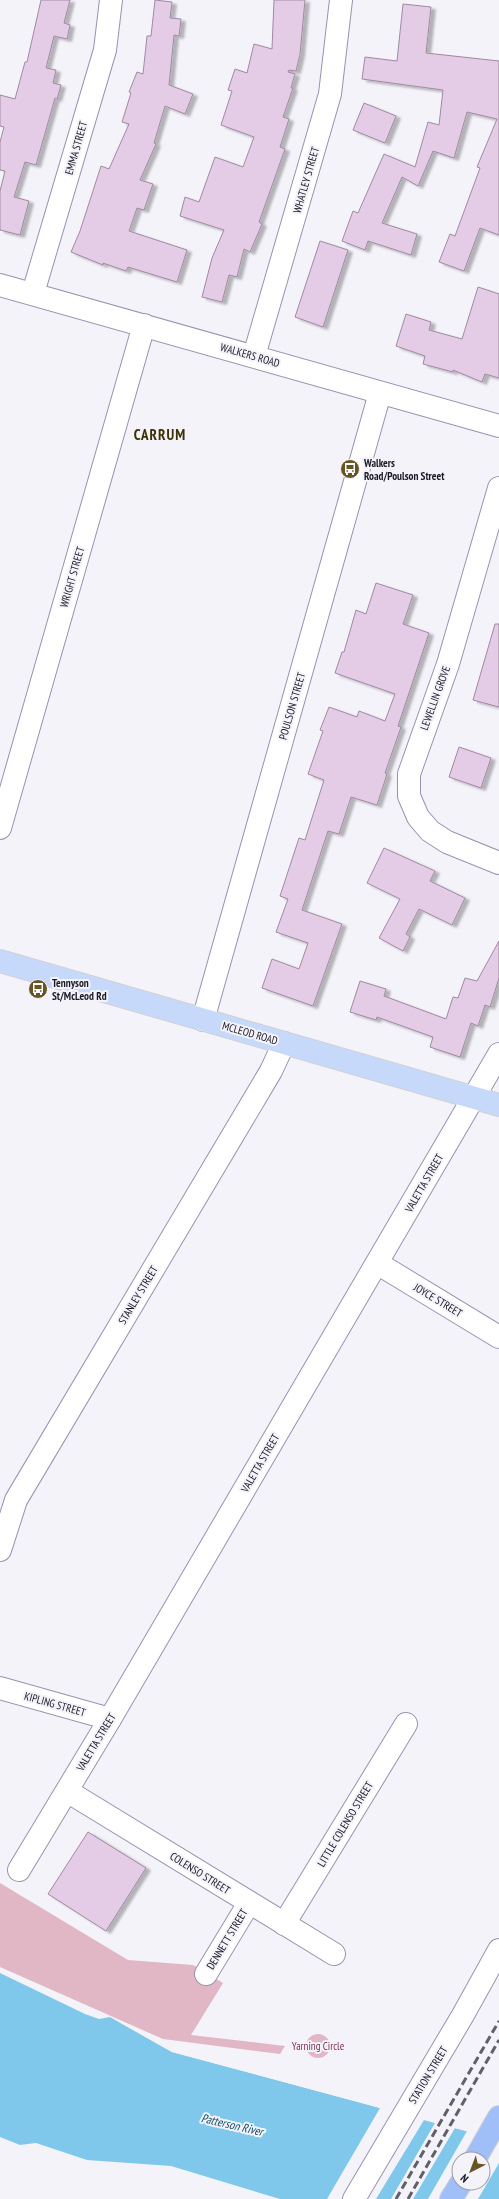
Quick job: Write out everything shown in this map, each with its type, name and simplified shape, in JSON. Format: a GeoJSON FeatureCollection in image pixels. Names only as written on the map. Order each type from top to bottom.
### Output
{"type":"FeatureCollection","features":[{"type":"Feature","properties":{"kind":"highway"},"geometry":{"type":"LineString","coordinates":[[480,2151],[499,2117]]}},
{"type":"Feature","properties":{"kind":"main road","name":"MCLEOD ROAD"},"geometry":{"type":"LineString","coordinates":[[0,961],[499,1105]]}},
{"type":"Feature","properties":{"kind":"street","name":"EMMA STREET"},"geometry":{"type":"LineString","coordinates":[[33,293],[105,50],[111,0]]}},
{"type":"Feature","properties":{"kind":"street","name":"WHATLEY STREET"},"geometry":{"type":"LineString","coordinates":[[254,356],[330,94],[341,0]]}},
{"type":"Feature","properties":{"kind":"street","name":"WALKERS ROAD"},"geometry":{"type":"LineString","coordinates":[[0,285],[33,293],[499,426]]}},
{"type":"Feature","properties":{"kind":"street","name":"WRIGHT STREET"},"geometry":{"type":"LineString","coordinates":[[0,828],[144,325]]}},
{"type":"Feature","properties":{"kind":"street","name":"POULSON STREET"},"geometry":{"type":"LineString","coordinates":[[203,1020],[380,393]]}},
{"type":"Feature","properties":{"kind":"street","name":"LEWELLIN GROVE"},"geometry":{"type":"LineString","coordinates":[[499,488],[448,664],[409,774],[409,796],[418,817],[430,831],[447,842],[499,863]]}},
{"type":"Feature","properties":{"kind":"street","name":"STANLEY STREET"},"geometry":{"type":"LineString","coordinates":[[0,1550],[16,1500],[271,1071],[284,1043]]}},
{"type":"Feature","properties":{"kind":"street","name":"VALETTA STREET"},"geometry":{"type":"LineString","coordinates":[[19,1870],[110,1719],[499,1054]]}},
{"type":"Feature","properties":{"kind":"street","name":"JOYCE STREET"},"geometry":{"type":"LineString","coordinates":[[377,1263],[499,1337]]}},
{"type":"Feature","properties":{"kind":"street","name":"KIPLING STREET"},"geometry":{"type":"LineString","coordinates":[[0,1688],[110,1719]]}},
{"type":"Feature","properties":{"kind":"street","name":"LITTLE COLENSO STREET"},"geometry":{"type":"LineString","coordinates":[[284,1924],[406,1724]]}},
{"type":"Feature","properties":{"kind":"street","name":"COLENSO STREET"},"geometry":{"type":"LineString","coordinates":[[67,1791],[334,1954]]}},
{"type":"Feature","properties":{"kind":"street","name":"DENNETT STREET"},"geometry":{"type":"LineString","coordinates":[[206,1974],[249,1903]]}},
{"type":"Feature","properties":{"kind":"street","name":"STATION STREET"},"geometry":{"type":"LineString","coordinates":[[354,2199],[499,1950]]}},
{"type":"Feature","properties":{"kind":"green space"},"geometry":{"type":"Polygon","coordinates":[[[0,1883],[128,1960],[193,1965],[223,1983],[191,2035],[285,2046],[280,2054],[163,2039],[0,1967],[0,1883]]]}},
{"type":"Feature","properties":{"kind":"green space","name":"Yarning Circle"},"geometry":{"type":"Polygon","coordinates":[[[318,2034],[327,2037],[330,2046],[327,2055],[318,2058],[309,2055],[306,2046],[309,2037],[318,2034]]]}},
{"type":"Feature","properties":{"kind":"water","name":"Patterson River"},"geometry":{"type":"Polygon","coordinates":[[[0,1973],[85,2014],[99,2019],[110,2017],[172,2052],[499,2140],[499,2199],[280,2199],[171,2166],[87,2160],[36,2143],[20,2145],[0,2137],[0,1973]]]}},
{"type":"Feature","properties":{"kind":"pier"},"geometry":{"type":"Polygon","coordinates":[[[110,2017],[173,2050],[499,2137],[499,2163],[491,2177],[491,2151],[456,2151],[467,2131],[455,2128],[413,2199],[391,2199],[435,2123],[424,2120],[376,2199],[327,2199],[380,2108],[172,2052],[110,2017]]]}},
{"type":"Feature","properties":{"kind":"pier"},"geometry":{"type":"Polygon","coordinates":[[[451,2159],[451,2191],[483,2191],[478,2199],[428,2199],[451,2159]]]}},
{"type":"Feature","properties":{"kind":"building"},"geometry":{"type":"Polygon","coordinates":[[[41,0],[70,0],[64,23],[70,25],[67,39],[54,36],[46,68],[56,70],[53,83],[61,85],[57,99],[55,98],[36,165],[25,162],[14,197],[29,201],[20,235],[0,230],[0,191],[5,171],[0,170],[0,142],[4,127],[0,126],[0,95],[15,99],[25,62],[27,62],[41,0]]]}},
{"type":"Feature","properties":{"kind":"building"},"geometry":{"type":"Polygon","coordinates":[[[155,0],[172,2],[170,18],[181,19],[179,36],[174,35],[169,85],[193,94],[185,114],[165,106],[154,143],[156,144],[140,180],[153,184],[144,210],[137,208],[129,231],[187,250],[177,282],[128,267],[126,271],[103,263],[103,265],[71,252],[80,231],[101,166],[109,169],[129,124],[122,122],[131,93],[129,92],[137,72],[143,74],[147,36],[151,36],[155,0]]]}},
{"type":"Feature","properties":{"kind":"building"},"geometry":{"type":"Polygon","coordinates":[[[274,0],[305,0],[300,54],[296,71],[289,70],[288,72],[295,74],[291,88],[293,88],[283,117],[289,119],[280,147],[285,149],[259,222],[262,224],[250,252],[244,249],[237,277],[229,275],[222,302],[202,297],[212,258],[224,230],[180,216],[185,197],[199,202],[215,157],[243,167],[254,137],[221,125],[232,91],[228,90],[235,69],[247,73],[254,44],[272,49],[274,0]]]}},
{"type":"Feature","properties":{"kind":"building"},"geometry":{"type":"Polygon","coordinates":[[[403,4],[431,7],[426,53],[499,61],[499,235],[480,228],[464,271],[439,262],[450,234],[455,236],[480,168],[477,167],[497,119],[467,112],[454,158],[433,151],[418,186],[402,177],[382,223],[417,234],[411,255],[368,241],[365,250],[342,241],[353,211],[358,213],[384,154],[415,167],[428,122],[439,125],[443,90],[362,79],[365,57],[397,61],[403,4]]]}},
{"type":"Feature","properties":{"kind":"building"},"geometry":{"type":"Polygon","coordinates":[[[364,103],[396,116],[385,143],[353,130],[364,103]]]}},
{"type":"Feature","properties":{"kind":"building"},"geometry":{"type":"Polygon","coordinates":[[[320,241],[348,250],[323,327],[295,317],[320,241]]]}},
{"type":"Feature","properties":{"kind":"building"},"geometry":{"type":"Polygon","coordinates":[[[478,287],[499,294],[499,378],[485,374],[482,382],[453,370],[453,372],[423,364],[425,356],[396,346],[406,314],[431,322],[429,330],[462,339],[478,287]]]}},
{"type":"Feature","properties":{"kind":"building"},"geometry":{"type":"Polygon","coordinates":[[[376,583],[413,595],[403,624],[429,633],[398,726],[401,727],[385,773],[387,774],[377,805],[351,797],[339,834],[328,831],[302,910],[342,924],[313,1006],[262,988],[272,959],[299,969],[308,943],[276,932],[288,899],[280,896],[299,838],[305,840],[324,780],[308,774],[323,731],[320,730],[329,707],[357,717],[359,711],[385,721],[395,694],[335,673],[342,652],[344,652],[356,610],[366,614],[376,583]]]}},
{"type":"Feature","properties":{"kind":"building"},"geometry":{"type":"Polygon","coordinates":[[[495,624],[499,624],[499,707],[473,700],[495,624]]]}},
{"type":"Feature","properties":{"kind":"building"},"geometry":{"type":"Polygon","coordinates":[[[459,747],[491,758],[481,788],[449,777],[459,747]]]}},
{"type":"Feature","properties":{"kind":"building"},"geometry":{"type":"Polygon","coordinates":[[[384,848],[435,871],[430,881],[465,898],[452,925],[419,909],[406,934],[410,937],[403,951],[379,938],[400,899],[367,883],[384,848]]]}},
{"type":"Feature","properties":{"kind":"building"},"geometry":{"type":"Polygon","coordinates":[[[499,941],[499,978],[490,1007],[485,1005],[478,1026],[471,1023],[460,1057],[430,1047],[433,1037],[377,1017],[376,1020],[350,1012],[360,981],[386,989],[384,996],[446,1019],[453,997],[458,998],[465,978],[477,981],[499,941]]]}},
{"type":"Feature","properties":{"kind":"building"},"geometry":{"type":"Polygon","coordinates":[[[88,1832],[146,1868],[106,1931],[48,1894],[88,1832]]]}},
{"type":"Feature","properties":{"kind":"railway"},"geometry":{"type":"LineString","coordinates":[[396,2199],[499,2021]]}},
{"type":"Feature","properties":{"kind":"railway"},"geometry":{"type":"LineString","coordinates":[[408,2199],[499,2040]]}},
{"type":"Feature","properties":{"kind":"place","name":"Walkers Road/Poulson Street"},"geometry":{"type":"Point","coordinates":[350,469]}},
{"type":"Feature","properties":{"kind":"place","name":"Tennyson St/McLeod Rd"},"geometry":{"type":"Point","coordinates":[38,989]}},
{"type":"Feature","properties":{"kind":"district","name":"CARRUM"},"geometry":{"type":"Point","coordinates":[160,435]}}]}
